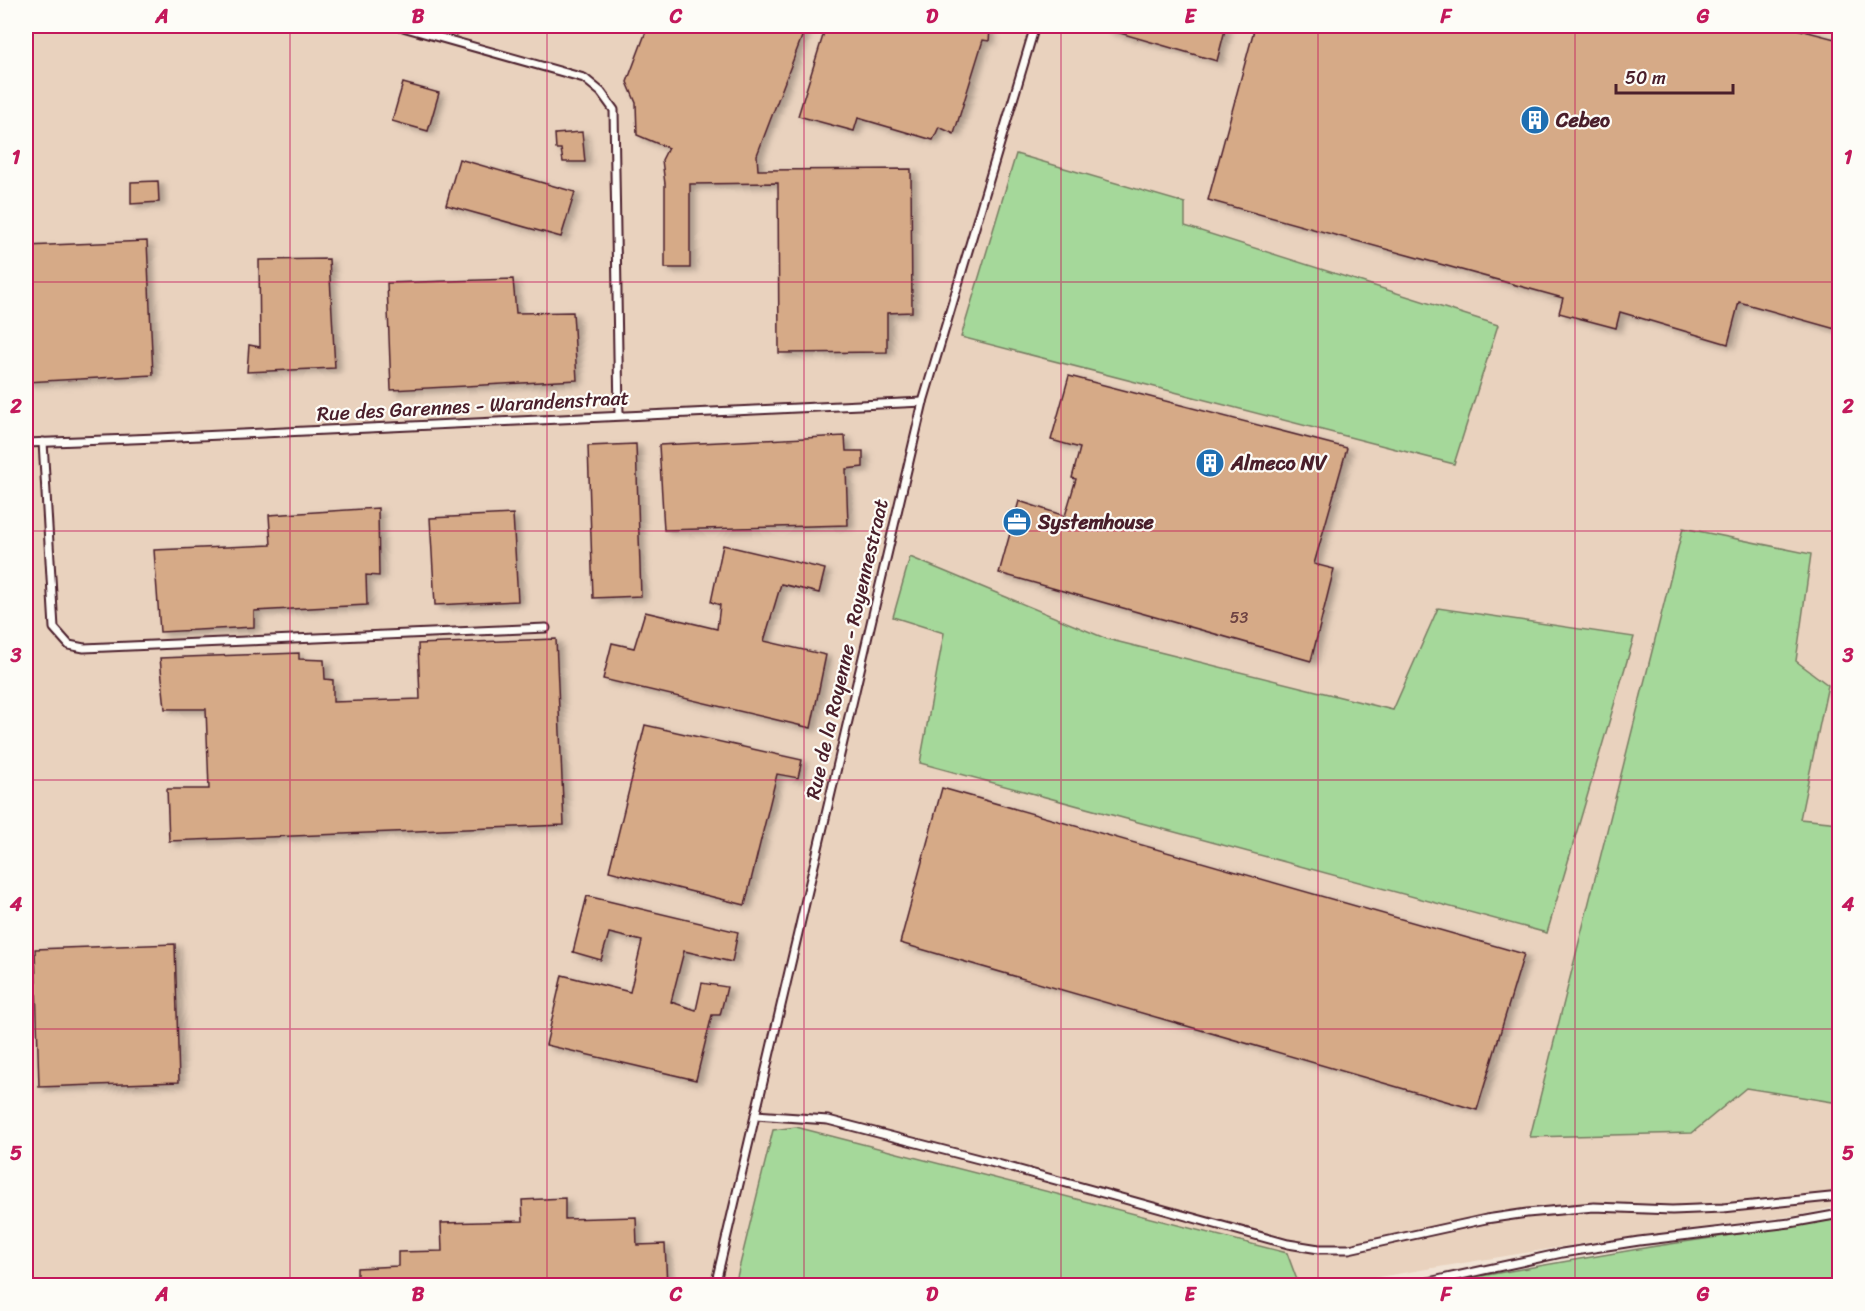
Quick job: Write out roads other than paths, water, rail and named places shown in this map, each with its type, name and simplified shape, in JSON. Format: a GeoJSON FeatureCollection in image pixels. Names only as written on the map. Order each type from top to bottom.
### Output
{"type":"FeatureCollection","features":[{"type":"Feature","properties":{"kind":"lane"},"geometry":{"type":"LineString","coordinates":[[399,26],[584,78],[601,92],[614,110],[619,415]]}},
{"type":"Feature","properties":{"kind":"lane","name":"Rue de la Royenne - Royennestraat"},"geometry":{"type":"LineString","coordinates":[[715,1286],[923,402],[1035,26]]}},
{"type":"Feature","properties":{"kind":"lane","name":"Rue des Garennes - Warandenstraat"},"geometry":{"type":"LineString","coordinates":[[26,443],[923,402]]}},
{"type":"Feature","properties":{"kind":"lane"},"geometry":{"type":"LineString","coordinates":[[43,442],[54,628],[69,645],[84,648],[546,628]]}},
{"type":"Feature","properties":{"kind":"lane"},"geometry":{"type":"LineString","coordinates":[[755,1115],[828,1120],[994,1162],[1288,1244],[1318,1249],[1349,1249],[1486,1219],[1527,1213],[1594,1207],[1672,1210],[1723,1208],[1839,1196]]}},
{"type":"Feature","properties":{"kind":"lane"},"geometry":{"type":"LineString","coordinates":[[1410,1286],[1562,1253],[1839,1214]]}},
{"type":"Feature","properties":{"kind":"place","name":"Cebeo"},"geometry":{"type":"Point","coordinates":[1535,120]}},
{"type":"Feature","properties":{"kind":"place","name":"Almeco NV"},"geometry":{"type":"Point","coordinates":[1210,463]}},
{"type":"Feature","properties":{"kind":"place","name":"Systemhouse"},"geometry":{"type":"Point","coordinates":[1017,522]}}]}
